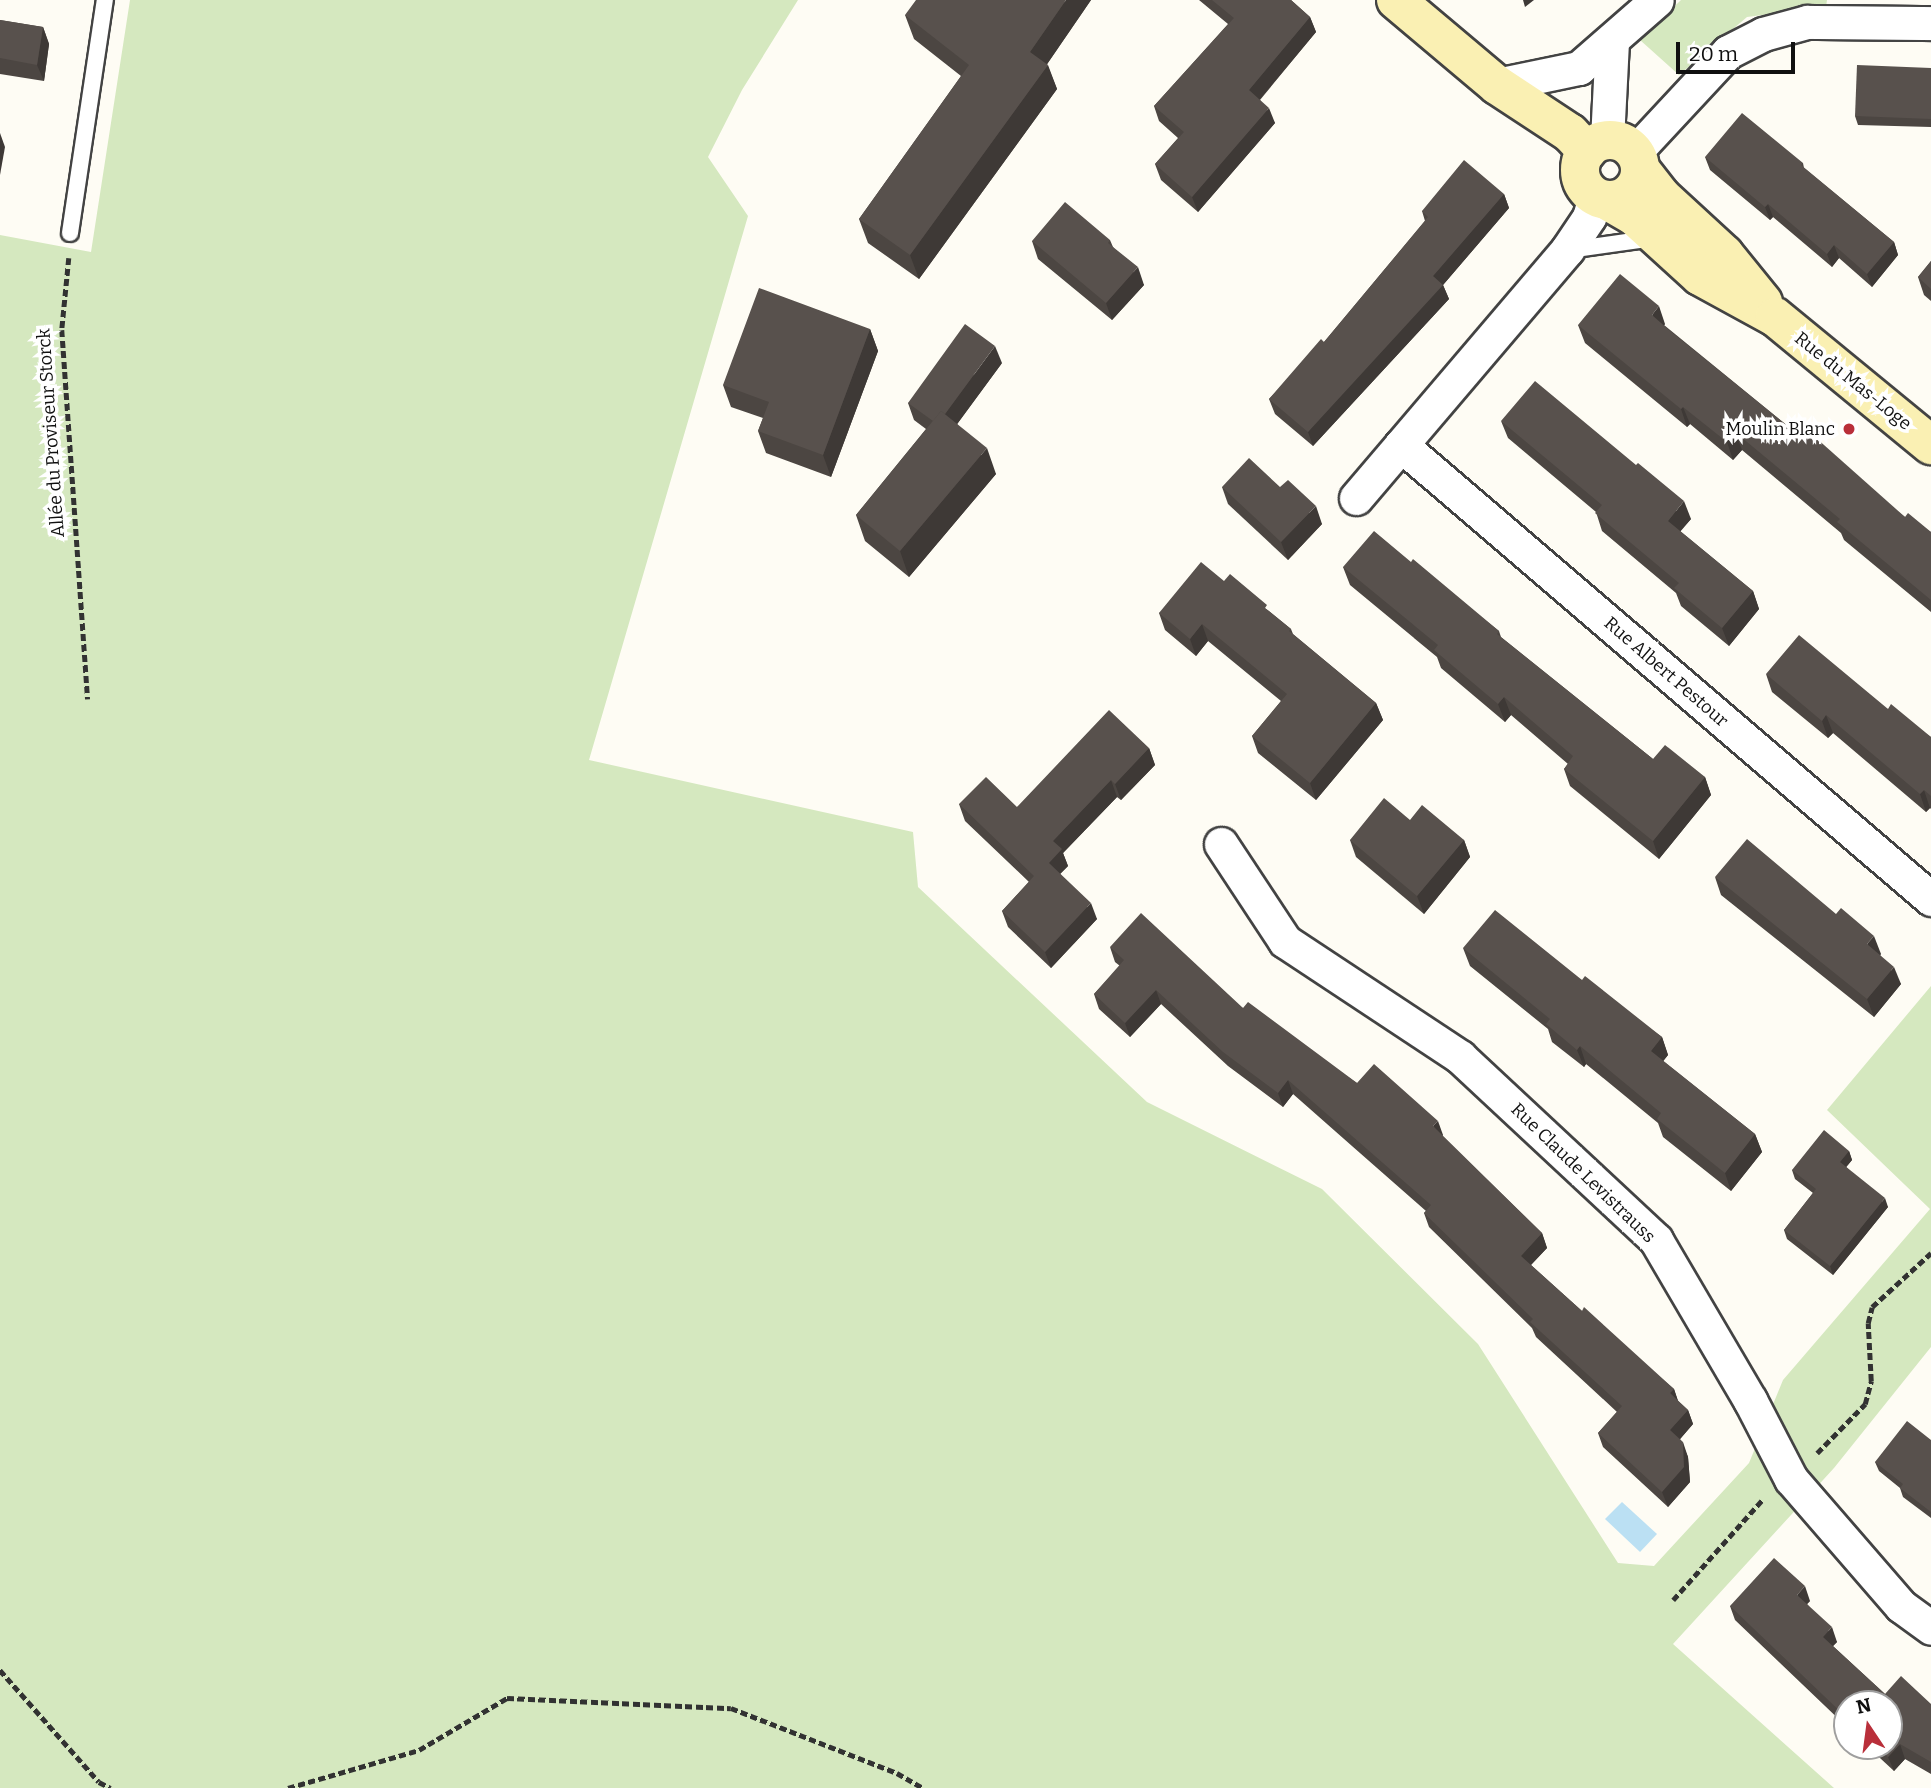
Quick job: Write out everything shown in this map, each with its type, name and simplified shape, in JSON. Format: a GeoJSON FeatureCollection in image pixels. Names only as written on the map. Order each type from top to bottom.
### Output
{"type":"FeatureCollection","features":[{"type":"Feature","properties":{"kind":"main road","name":"Rue du Mas-Loge"},"geometry":{"type":"LineString","coordinates":[[1396,0],[1497,85],[1570,133],[1617,153],[1724,254],[1775,317]]}},
{"type":"Feature","properties":{"kind":"main road"},"geometry":{"type":"LineString","coordinates":[[1617,153],[1634,188],[1627,195],[1601,199],[1585,188],[1580,175],[1580,162],[1617,153]]}},
{"type":"Feature","properties":{"kind":"main road","name":"Rue du Mas-Loge"},"geometry":{"type":"LineString","coordinates":[[1601,199],[1634,216],[1700,276],[1775,317],[1931,445]]}},
{"type":"Feature","properties":{"kind":"street"},"geometry":{"type":"LineString","coordinates":[[1497,85],[1579,68],[1657,0]]}},
{"type":"Feature","properties":{"kind":"street"},"geometry":{"type":"LineString","coordinates":[[1617,153],[1728,52],[1763,34],[1807,22],[1931,23]]}},
{"type":"Feature","properties":{"kind":"street"},"geometry":{"type":"LineString","coordinates":[[1612,41],[1617,153]]}},
{"type":"Feature","properties":{"kind":"street"},"geometry":{"type":"LineString","coordinates":[[1356,498],[1567,250],[1601,199]]}},
{"type":"Feature","properties":{"kind":"street","name":"Rue Albert Pestour"},"geometry":{"type":"LineString","coordinates":[[1401,445],[1931,899]]}},
{"type":"Feature","properties":{"kind":"street","name":"Rue Claude Levistrauss"},"geometry":{"type":"LineString","coordinates":[[1221,844],[1285,941],[1460,1057],[1656,1240],[1750,1400],[1791,1479],[1901,1606],[1931,1628]]}},
{"type":"Feature","properties":{"kind":"lane"},"geometry":{"type":"LineString","coordinates":[[70,233],[105,0]]}},
{"type":"Feature","properties":{"kind":"lane"},"geometry":{"type":"LineString","coordinates":[[1567,250],[1658,238]]}},
{"type":"Feature","properties":{"kind":"path","name":"Allée du Proviseur Storck"},"geometry":{"type":"LineString","coordinates":[[70,233],[62,330],[88,699]]}},
{"type":"Feature","properties":{"kind":"path"},"geometry":{"type":"LineString","coordinates":[[1673,1600],[1739,1523],[1768,1494],[1791,1479],[1866,1404],[1871,1381],[1868,1323],[1872,1307],[1931,1253]]}},
{"type":"Feature","properties":{"kind":"path"},"geometry":{"type":"LineString","coordinates":[[0,1670],[99,1782],[111,1788]]}},
{"type":"Feature","properties":{"kind":"path"},"geometry":{"type":"LineString","coordinates":[[288,1788],[419,1750],[506,1698],[731,1708],[897,1773],[923,1788]]}},
{"type":"Feature","properties":{"kind":"green space"},"geometry":{"type":"Polygon","coordinates":[[[130,0],[798,0],[742,90],[708,157],[748,216],[589,760],[913,832],[918,887],[1147,1102],[1322,1189],[1478,1344],[1618,1563],[1654,1566],[1749,1463],[1783,1380],[1930,1209],[1827,1110],[1931,986],[1931,1347],[1834,1468],[1673,1644],[1834,1788],[0,1788],[0,235],[91,252],[130,0]]]}},
{"type":"Feature","properties":{"kind":"green space"},"geometry":{"type":"Polygon","coordinates":[[[1681,0],[1827,0],[1826,7],[1747,17],[1679,75],[1640,40],[1681,0]]]}},
{"type":"Feature","properties":{"kind":"water"},"geometry":{"type":"Polygon","coordinates":[[[1622,1502],[1657,1534],[1640,1552],[1605,1519],[1622,1502]]]}},
{"type":"Feature","properties":{"kind":"building"},"geometry":{"type":"Polygon","coordinates":[[[916,0],[1066,0],[1030,52],[1048,65],[910,255],[859,219],[969,65],[905,15],[916,0]]]}},
{"type":"Feature","properties":{"kind":"building"},"geometry":{"type":"Polygon","coordinates":[[[1212,0],[1291,0],[1310,17],[1249,90],[1269,108],[1192,197],[1155,164],[1184,132],[1154,106],[1234,18],[1212,0]]]}},
{"type":"Feature","properties":{"kind":"building"},"geometry":{"type":"Polygon","coordinates":[[[0,20],[43,27],[37,65],[0,58],[0,20]]]}},
{"type":"Feature","properties":{"kind":"building"},"geometry":{"type":"Polygon","coordinates":[[[1857,65],[1931,68],[1931,119],[1855,116],[1857,65]]]}},
{"type":"Feature","properties":{"kind":"building"},"geometry":{"type":"Polygon","coordinates":[[[1742,113],[1894,242],[1867,274],[1834,245],[1827,254],[1768,204],[1765,207],[1705,157],[1742,113]]]}},
{"type":"Feature","properties":{"kind":"building"},"geometry":{"type":"Polygon","coordinates":[[[1464,160],[1504,194],[1433,276],[1443,285],[1308,432],[1269,399],[1321,339],[1324,342],[1428,217],[1422,211],[1464,160]]]}},
{"type":"Feature","properties":{"kind":"building"},"geometry":{"type":"Polygon","coordinates":[[[1065,202],[1138,267],[1106,303],[1032,241],[1065,202]]]}},
{"type":"Feature","properties":{"kind":"building"},"geometry":{"type":"Polygon","coordinates":[[[1931,261],[1931,289],[1918,277],[1931,261]]]}},
{"type":"Feature","properties":{"kind":"building"},"geometry":{"type":"Polygon","coordinates":[[[1620,274],[1659,306],[1652,315],[1669,330],[1800,436],[1806,429],[1905,517],[1908,513],[1931,532],[1931,600],[1837,522],[1840,519],[1735,432],[1727,442],[1683,407],[1681,409],[1578,325],[1620,274]]]}},
{"type":"Feature","properties":{"kind":"building"},"geometry":{"type":"Polygon","coordinates":[[[759,288],[870,329],[823,455],[758,431],[769,402],[723,385],[759,288]]]}},
{"type":"Feature","properties":{"kind":"building"},"geometry":{"type":"Polygon","coordinates":[[[965,324],[995,346],[945,414],[941,411],[933,421],[908,403],[965,324]]]}},
{"type":"Feature","properties":{"kind":"building"},"geometry":{"type":"Polygon","coordinates":[[[1535,381],[1684,501],[1668,521],[1753,591],[1722,628],[1674,588],[1679,583],[1595,513],[1602,505],[1501,421],[1535,381]]]}},
{"type":"Feature","properties":{"kind":"building"},"geometry":{"type":"Polygon","coordinates":[[[941,411],[987,448],[900,551],[856,515],[941,411]]]}},
{"type":"Feature","properties":{"kind":"building"},"geometry":{"type":"Polygon","coordinates":[[[1249,458],[1280,487],[1288,480],[1316,506],[1281,542],[1222,487],[1249,458]]]}},
{"type":"Feature","properties":{"kind":"building"},"geometry":{"type":"Polygon","coordinates":[[[1374,531],[1411,562],[1413,559],[1499,631],[1497,634],[1653,759],[1665,745],[1705,777],[1653,841],[1564,769],[1573,756],[1504,697],[1498,704],[1434,650],[1438,645],[1343,567],[1374,531]]]}},
{"type":"Feature","properties":{"kind":"building"},"geometry":{"type":"Polygon","coordinates":[[[1201,562],[1224,581],[1230,574],[1267,605],[1265,608],[1291,629],[1289,631],[1376,703],[1310,783],[1252,736],[1287,694],[1202,624],[1190,639],[1159,613],[1201,562]]]}},
{"type":"Feature","properties":{"kind":"building"},"geometry":{"type":"Polygon","coordinates":[[[1799,635],[1888,709],[1891,704],[1931,737],[1931,796],[1924,790],[1920,794],[1826,715],[1822,721],[1766,674],[1799,635]]]}},
{"type":"Feature","properties":{"kind":"building"},"geometry":{"type":"Polygon","coordinates":[[[1109,710],[1149,748],[1115,784],[1111,780],[1053,841],[1062,849],[1049,863],[1091,903],[1045,952],[1002,911],[1034,876],[959,804],[986,777],[1017,807],[1109,710]]]}},
{"type":"Feature","properties":{"kind":"building"},"geometry":{"type":"Polygon","coordinates":[[[1384,798],[1410,820],[1422,805],[1464,840],[1417,896],[1350,840],[1384,798]]]}},
{"type":"Feature","properties":{"kind":"building"},"geometry":{"type":"Polygon","coordinates":[[[1747,839],[1836,914],[1841,908],[1874,936],[1867,944],[1894,967],[1867,999],[1715,877],[1747,839]]]}},
{"type":"Feature","properties":{"kind":"building"},"geometry":{"type":"Polygon","coordinates":[[[1495,910],[1582,980],[1585,976],[1662,1037],[1651,1051],[1755,1134],[1725,1173],[1657,1119],[1661,1113],[1580,1046],[1577,1050],[1546,1024],[1550,1019],[1463,948],[1495,910]]]}},
{"type":"Feature","properties":{"kind":"building"},"geometry":{"type":"Polygon","coordinates":[[[1141,913],[1243,1008],[1248,1002],[1357,1083],[1374,1064],[1438,1121],[1433,1126],[1542,1233],[1521,1256],[1582,1311],[1584,1307],[1674,1389],[1670,1393],[1688,1410],[1670,1430],[1683,1442],[1684,1467],[1662,1492],[1598,1433],[1622,1406],[1530,1322],[1533,1319],[1424,1213],[1431,1205],[1288,1080],[1278,1093],[1223,1052],[1156,990],[1125,1023],[1094,994],[1124,960],[1110,947],[1141,913]]]}},
{"type":"Feature","properties":{"kind":"building"},"geometry":{"type":"Polygon","coordinates":[[[1824,1130],[1849,1151],[1840,1162],[1885,1198],[1830,1266],[1784,1230],[1816,1189],[1792,1170],[1824,1130]]]}},
{"type":"Feature","properties":{"kind":"building"},"geometry":{"type":"Polygon","coordinates":[[[1907,1421],[1931,1440],[1931,1512],[1900,1488],[1903,1484],[1875,1462],[1907,1421]]]}},
{"type":"Feature","properties":{"kind":"building"},"geometry":{"type":"Polygon","coordinates":[[[1774,1558],[1805,1586],[1797,1595],[1832,1627],[1823,1637],[1881,1690],[1833,1690],[1833,1705],[1730,1606],[1774,1558]]]}},
{"type":"Feature","properties":{"kind":"building"},"geometry":{"type":"Polygon","coordinates":[[[1901,1676],[1931,1704],[1931,1762],[1903,1746],[1903,1690],[1889,1690],[1901,1676]]]}},
{"type":"Feature","properties":{"kind":"place","name":"Moulin Blanc"},"geometry":{"type":"Point","coordinates":[1849,429]}}]}
